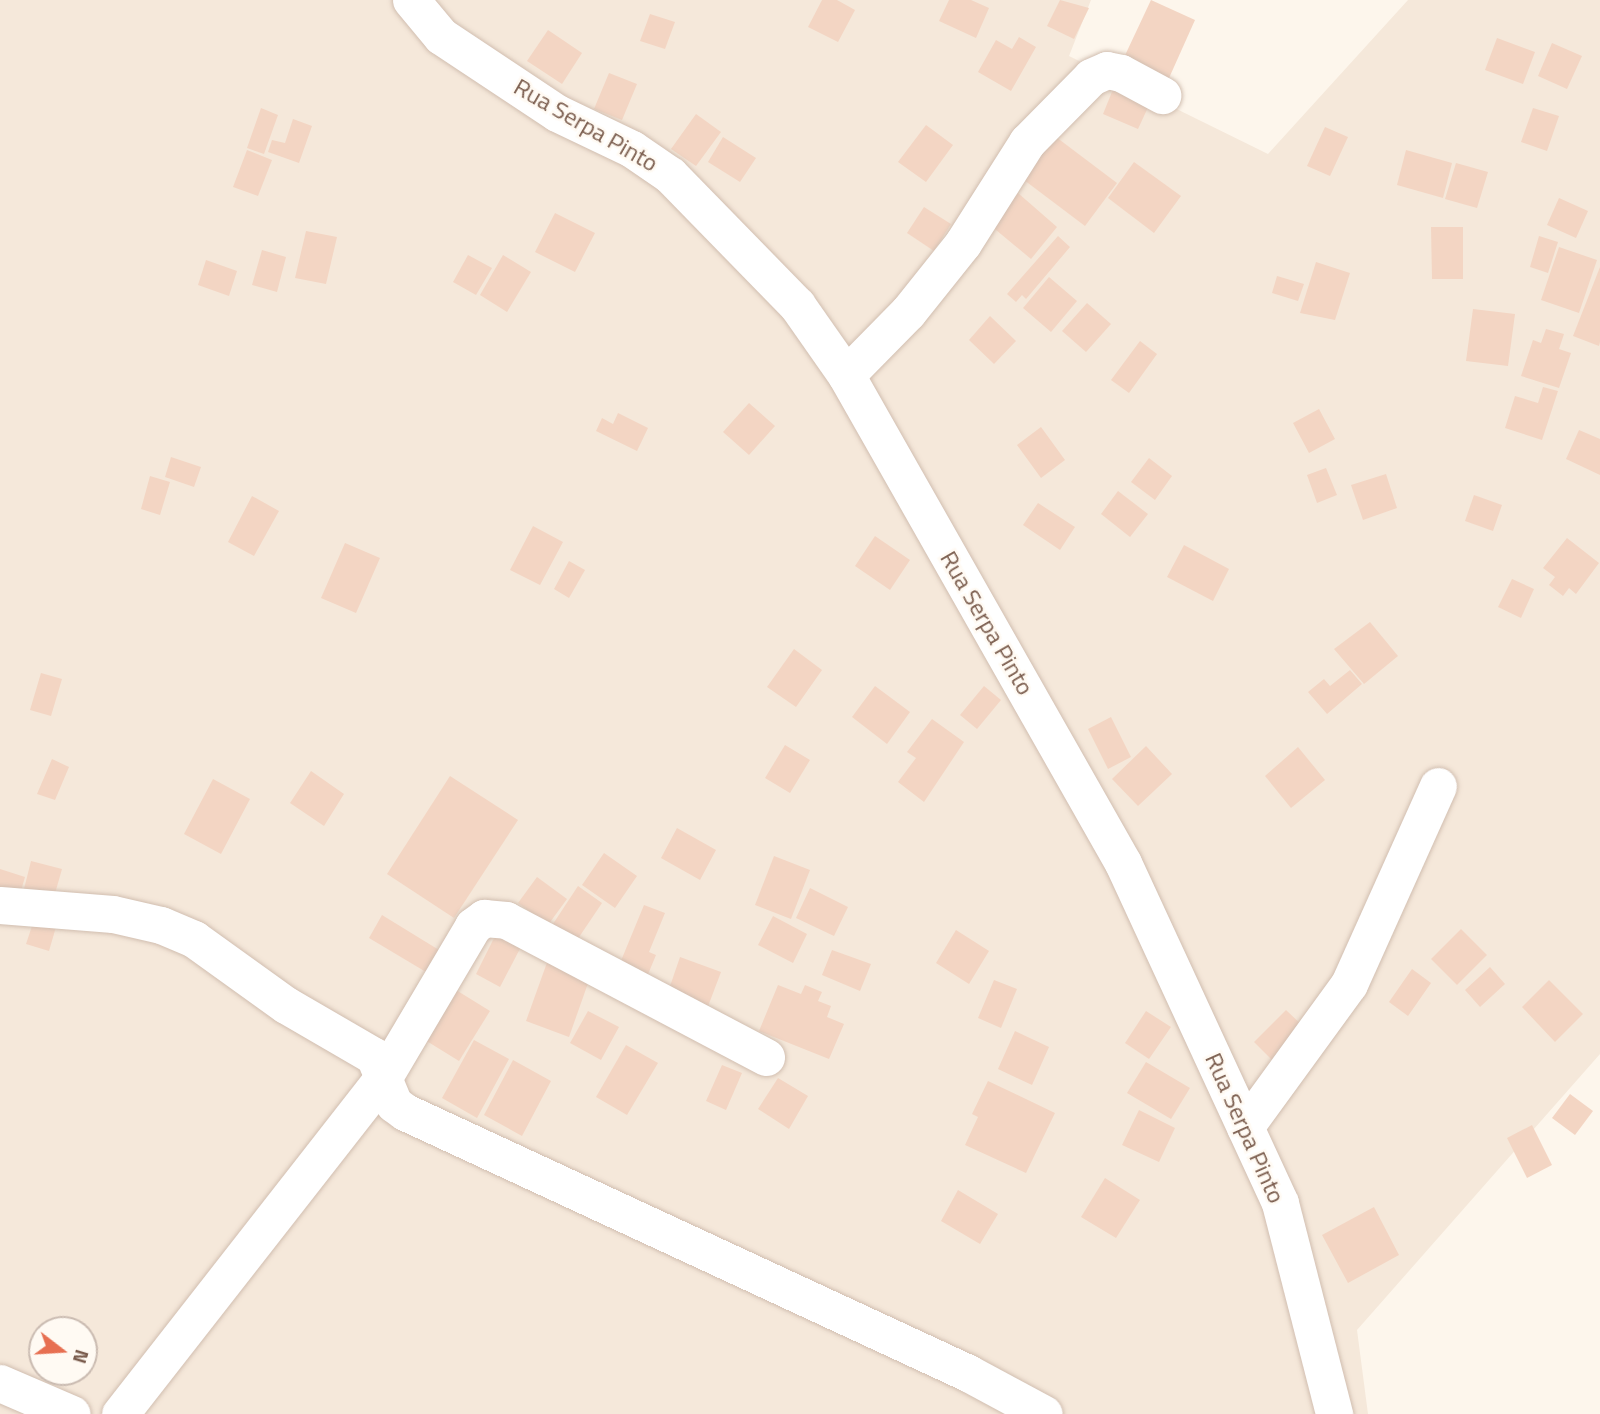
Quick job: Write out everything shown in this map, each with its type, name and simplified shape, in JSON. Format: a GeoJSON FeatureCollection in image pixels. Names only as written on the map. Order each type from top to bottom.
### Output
{"type":"FeatureCollection","features":[{"type":"Feature","properties":{"kind":"street","name":"Rua Serpa Pinto"},"geometry":{"type":"LineString","coordinates":[[411,0],[453,44],[557,113],[632,149],[670,175],[797,305],[846,374],[1123,863],[1280,1203],[1334,1414]]}},
{"type":"Feature","properties":{"kind":"street"},"geometry":{"type":"LineString","coordinates":[[846,374],[908,312],[963,243],[1027,142],[1091,77],[1107,70],[1121,73],[1162,94]]}},
{"type":"Feature","properties":{"kind":"street"},"geometry":{"type":"LineString","coordinates":[[1245,1127],[1349,984],[1438,786]]}},
{"type":"Feature","properties":{"kind":"street"},"geometry":{"type":"LineString","coordinates":[[0,905],[113,914],[162,925],[194,939],[286,1005],[374,1056],[385,1075],[394,1104],[405,1112],[968,1373],[1044,1414]]}},
{"type":"Feature","properties":{"kind":"street"},"geometry":{"type":"LineString","coordinates":[[120,1414],[385,1075],[473,926],[484,918],[506,919],[766,1057]]}},
{"type":"Feature","properties":{"kind":"street"},"geometry":{"type":"LineString","coordinates":[[0,1383],[67,1413]]}},
{"type":"Feature","properties":{"kind":"shaded area"},"geometry":{"type":"Polygon","coordinates":[[[0,0],[1091,0],[1069,56],[1268,154],[1408,0],[1600,0],[1600,1054],[1357,1330],[1368,1414],[0,1414],[0,0]]]}},
{"type":"Feature","properties":{"kind":"building"},"geometry":{"type":"Polygon","coordinates":[[[822,0],[837,0],[855,10],[838,42],[808,27],[822,0]]]}},
{"type":"Feature","properties":{"kind":"building"},"geometry":{"type":"Polygon","coordinates":[[[949,0],[971,0],[989,8],[976,38],[939,21],[949,0]]]}},
{"type":"Feature","properties":{"kind":"building"},"geometry":{"type":"Polygon","coordinates":[[[1060,0],[1089,8],[1074,39],[1047,26],[1060,0]]]}},
{"type":"Feature","properties":{"kind":"building"},"geometry":{"type":"Polygon","coordinates":[[[1151,0],[1195,20],[1165,87],[1120,66],[1151,0]]]}},
{"type":"Feature","properties":{"kind":"building"},"geometry":{"type":"Polygon","coordinates":[[[650,14],[675,22],[665,49],[640,41],[650,14]]]}},
{"type":"Feature","properties":{"kind":"building"},"geometry":{"type":"Polygon","coordinates":[[[548,30],[582,53],[562,84],[527,61],[548,30]]]}},
{"type":"Feature","properties":{"kind":"building"},"geometry":{"type":"Polygon","coordinates":[[[1019,37],[1036,47],[1011,91],[978,72],[996,40],[1012,49],[1019,37]]]}},
{"type":"Feature","properties":{"kind":"building"},"geometry":{"type":"Polygon","coordinates":[[[1497,38],[1535,52],[1523,84],[1485,70],[1497,38]]]}},
{"type":"Feature","properties":{"kind":"building"},"geometry":{"type":"Polygon","coordinates":[[[1552,43],[1582,56],[1567,89],[1538,76],[1552,43]]]}},
{"type":"Feature","properties":{"kind":"building"},"geometry":{"type":"Polygon","coordinates":[[[609,73],[637,84],[622,120],[594,109],[609,73]]]}},
{"type":"Feature","properties":{"kind":"building"},"geometry":{"type":"Polygon","coordinates":[[[1114,87],[1150,103],[1138,129],[1103,114],[1114,87]]]}},
{"type":"Feature","properties":{"kind":"building"},"geometry":{"type":"Polygon","coordinates":[[[261,108],[278,115],[264,154],[247,148],[261,108]]]}},
{"type":"Feature","properties":{"kind":"building"},"geometry":{"type":"Polygon","coordinates":[[[1533,108],[1559,116],[1547,151],[1521,142],[1533,108]]]}},
{"type":"Feature","properties":{"kind":"building"},"geometry":{"type":"Polygon","coordinates":[[[696,114],[721,132],[696,166],[671,149],[696,114]]]}},
{"type":"Feature","properties":{"kind":"building"},"geometry":{"type":"Polygon","coordinates":[[[293,119],[312,126],[299,163],[268,152],[272,140],[285,143],[293,119]]]}},
{"type":"Feature","properties":{"kind":"building"},"geometry":{"type":"Polygon","coordinates":[[[926,125],[953,145],[926,182],[898,162],[926,125]]]}},
{"type":"Feature","properties":{"kind":"building"},"geometry":{"type":"Polygon","coordinates":[[[1325,127],[1348,137],[1330,176],[1307,166],[1325,127]]]}},
{"type":"Feature","properties":{"kind":"building"},"geometry":{"type":"Polygon","coordinates":[[[1052,134],[1117,183],[1085,226],[1020,177],[1052,134]]]}},
{"type":"Feature","properties":{"kind":"building"},"geometry":{"type":"Polygon","coordinates":[[[723,137],[756,158],[740,182],[708,162],[723,137]]]}},
{"type":"Feature","properties":{"kind":"building"},"geometry":{"type":"Polygon","coordinates":[[[247,150],[272,160],[258,196],[233,187],[247,150]]]}},
{"type":"Feature","properties":{"kind":"building"},"geometry":{"type":"Polygon","coordinates":[[[1406,150],[1452,163],[1443,198],[1397,185],[1406,150]]]}},
{"type":"Feature","properties":{"kind":"building"},"geometry":{"type":"Polygon","coordinates":[[[1134,162],[1181,196],[1154,233],[1108,198],[1134,162]]]}},
{"type":"Feature","properties":{"kind":"building"},"geometry":{"type":"Polygon","coordinates":[[[1456,163],[1488,172],[1477,208],[1445,199],[1456,163]]]}},
{"type":"Feature","properties":{"kind":"building"},"geometry":{"type":"Polygon","coordinates":[[[1018,193],[1057,227],[1031,259],[990,225],[1018,193]]]}},
{"type":"Feature","properties":{"kind":"building"},"geometry":{"type":"Polygon","coordinates":[[[1559,198],[1588,211],[1576,238],[1547,225],[1559,198]]]}},
{"type":"Feature","properties":{"kind":"building"},"geometry":{"type":"Polygon","coordinates":[[[924,207],[951,224],[934,251],[907,233],[924,207]]]}},
{"type":"Feature","properties":{"kind":"building"},"geometry":{"type":"Polygon","coordinates":[[[555,213],[595,233],[575,272],[535,252],[555,213]]]}},
{"type":"Feature","properties":{"kind":"building"},"geometry":{"type":"Polygon","coordinates":[[[1431,227],[1463,227],[1463,279],[1432,279],[1431,227]]]}},
{"type":"Feature","properties":{"kind":"building"},"geometry":{"type":"Polygon","coordinates":[[[306,231],[337,237],[326,284],[295,278],[306,231]]]}},
{"type":"Feature","properties":{"kind":"building"},"geometry":{"type":"Polygon","coordinates":[[[1058,236],[1070,247],[1026,299],[1022,295],[1016,302],[1007,294],[1058,236]]]}},
{"type":"Feature","properties":{"kind":"building"},"geometry":{"type":"Polygon","coordinates":[[[1539,236],[1558,242],[1548,273],[1530,267],[1539,236]]]}},
{"type":"Feature","properties":{"kind":"building"},"geometry":{"type":"Polygon","coordinates":[[[1559,247],[1597,260],[1579,313],[1541,300],[1559,247]]]}},
{"type":"Feature","properties":{"kind":"building"},"geometry":{"type":"Polygon","coordinates":[[[262,250],[286,257],[277,292],[252,285],[262,250]]]}},
{"type":"Feature","properties":{"kind":"building"},"geometry":{"type":"Polygon","coordinates":[[[468,255],[492,268],[476,295],[453,282],[468,255]]]}},
{"type":"Feature","properties":{"kind":"building"},"geometry":{"type":"Polygon","coordinates":[[[503,255],[531,272],[507,312],[480,295],[503,255]]]}},
{"type":"Feature","properties":{"kind":"building"},"geometry":{"type":"Polygon","coordinates":[[[206,260],[237,271],[229,296],[198,285],[206,260]]]}},
{"type":"Feature","properties":{"kind":"building"},"geometry":{"type":"Polygon","coordinates":[[[1316,262],[1350,273],[1335,320],[1300,313],[1316,262]]]}},
{"type":"Feature","properties":{"kind":"building"},"geometry":{"type":"Polygon","coordinates":[[[1600,267],[1600,342],[1599,346],[1573,336],[1600,267]]]}},
{"type":"Feature","properties":{"kind":"building"},"geometry":{"type":"Polygon","coordinates":[[[1277,276],[1304,284],[1298,301],[1272,293],[1277,276]]]}},
{"type":"Feature","properties":{"kind":"building"},"geometry":{"type":"Polygon","coordinates":[[[1049,277],[1077,301],[1051,332],[1023,308],[1049,277]]]}},
{"type":"Feature","properties":{"kind":"building"},"geometry":{"type":"Polygon","coordinates":[[[1087,303],[1111,324],[1086,352],[1062,331],[1087,303]]]}},
{"type":"Feature","properties":{"kind":"building"},"geometry":{"type":"Polygon","coordinates":[[[1473,309],[1515,314],[1508,366],[1466,361],[1473,309]]]}},
{"type":"Feature","properties":{"kind":"building"},"geometry":{"type":"Polygon","coordinates":[[[990,316],[1016,341],[994,364],[969,340],[990,316]]]}},
{"type":"Feature","properties":{"kind":"building"},"geometry":{"type":"Polygon","coordinates":[[[1546,329],[1564,334],[1559,349],[1571,353],[1559,388],[1521,376],[1533,340],[1541,343],[1546,329]]]}},
{"type":"Feature","properties":{"kind":"building"},"geometry":{"type":"Polygon","coordinates":[[[1140,341],[1157,354],[1129,393],[1111,380],[1140,341]]]}},
{"type":"Feature","properties":{"kind":"building"},"geometry":{"type":"Polygon","coordinates":[[[1543,387],[1558,391],[1542,440],[1505,428],[1515,396],[1538,403],[1543,387]]]}},
{"type":"Feature","properties":{"kind":"building"},"geometry":{"type":"Polygon","coordinates":[[[749,403],[775,426],[749,455],[723,432],[749,403]]]}},
{"type":"Feature","properties":{"kind":"building"},"geometry":{"type":"Polygon","coordinates":[[[1319,409],[1335,439],[1309,453],[1293,423],[1319,409]]]}},
{"type":"Feature","properties":{"kind":"building"},"geometry":{"type":"Polygon","coordinates":[[[618,413],[648,428],[637,451],[596,431],[602,418],[613,424],[618,413]]]}},
{"type":"Feature","properties":{"kind":"building"},"geometry":{"type":"Polygon","coordinates":[[[1041,427],[1065,460],[1041,478],[1017,445],[1041,427]]]}},
{"type":"Feature","properties":{"kind":"building"},"geometry":{"type":"Polygon","coordinates":[[[1579,430],[1600,439],[1600,475],[1566,459],[1579,430]]]}},
{"type":"Feature","properties":{"kind":"building"},"geometry":{"type":"Polygon","coordinates":[[[171,457],[201,467],[194,487],[165,477],[171,457]]]}},
{"type":"Feature","properties":{"kind":"building"},"geometry":{"type":"Polygon","coordinates":[[[1149,458],[1172,476],[1155,500],[1131,482],[1149,458]]]}},
{"type":"Feature","properties":{"kind":"building"},"geometry":{"type":"Polygon","coordinates":[[[1326,468],[1337,495],[1317,503],[1307,475],[1326,468]]]}},
{"type":"Feature","properties":{"kind":"building"},"geometry":{"type":"Polygon","coordinates":[[[1386,474],[1397,508],[1363,520],[1351,485],[1386,474]]]}},
{"type":"Feature","properties":{"kind":"building"},"geometry":{"type":"Polygon","coordinates":[[[150,476],[170,482],[160,515],[141,509],[150,476]]]}},
{"type":"Feature","properties":{"kind":"building"},"geometry":{"type":"Polygon","coordinates":[[[1118,491],[1148,514],[1130,537],[1101,514],[1118,491]]]}},
{"type":"Feature","properties":{"kind":"building"},"geometry":{"type":"Polygon","coordinates":[[[1474,495],[1502,505],[1493,531],[1465,521],[1474,495]]]}},
{"type":"Feature","properties":{"kind":"building"},"geometry":{"type":"Polygon","coordinates":[[[252,496],[279,511],[254,556],[228,542],[252,496]]]}},
{"type":"Feature","properties":{"kind":"building"},"geometry":{"type":"Polygon","coordinates":[[[1038,503],[1075,527],[1060,550],[1023,525],[1038,503]]]}},
{"type":"Feature","properties":{"kind":"building"},"geometry":{"type":"Polygon","coordinates":[[[533,526],[563,542],[540,585],[510,570],[533,526]]]}},
{"type":"Feature","properties":{"kind":"building"},"geometry":{"type":"Polygon","coordinates":[[[875,536],[910,560],[890,590],[855,566],[875,536]]]}},
{"type":"Feature","properties":{"kind":"building"},"geometry":{"type":"Polygon","coordinates":[[[1567,538],[1599,563],[1576,594],[1569,588],[1563,596],[1549,585],[1555,577],[1543,568],[1567,538]]]}},
{"type":"Feature","properties":{"kind":"building"},"geometry":{"type":"Polygon","coordinates":[[[345,543],[380,558],[356,613],[321,598],[345,543]]]}},
{"type":"Feature","properties":{"kind":"building"},"geometry":{"type":"Polygon","coordinates":[[[1184,545],[1229,569],[1213,601],[1167,577],[1184,545]]]}},
{"type":"Feature","properties":{"kind":"building"},"geometry":{"type":"Polygon","coordinates":[[[569,561],[585,570],[569,598],[554,589],[569,561]]]}},
{"type":"Feature","properties":{"kind":"building"},"geometry":{"type":"Polygon","coordinates":[[[1512,579],[1534,589],[1521,618],[1498,607],[1512,579]]]}},
{"type":"Feature","properties":{"kind":"building"},"geometry":{"type":"Polygon","coordinates":[[[1370,622],[1398,656],[1364,684],[1334,649],[1370,622]]]}},
{"type":"Feature","properties":{"kind":"building"},"geometry":{"type":"Polygon","coordinates":[[[794,649],[822,670],[796,707],[767,687],[794,649]]]}},
{"type":"Feature","properties":{"kind":"building"},"geometry":{"type":"Polygon","coordinates":[[[1350,670],[1362,684],[1327,714],[1308,692],[1324,679],[1330,686],[1350,670]]]}},
{"type":"Feature","properties":{"kind":"building"},"geometry":{"type":"Polygon","coordinates":[[[41,673],[62,679],[51,716],[30,710],[41,673]]]}},
{"type":"Feature","properties":{"kind":"building"},"geometry":{"type":"Polygon","coordinates":[[[875,686],[910,712],[887,744],[852,717],[875,686]]]}},
{"type":"Feature","properties":{"kind":"building"},"geometry":{"type":"Polygon","coordinates":[[[984,686],[1001,700],[977,729],[960,715],[984,686]]]}},
{"type":"Feature","properties":{"kind":"building"},"geometry":{"type":"Polygon","coordinates":[[[1111,717],[1131,757],[1108,769],[1088,729],[1111,717]]]}},
{"type":"Feature","properties":{"kind":"building"},"geometry":{"type":"Polygon","coordinates":[[[932,719],[964,742],[924,802],[898,782],[916,758],[907,752],[932,719]]]}},
{"type":"Feature","properties":{"kind":"building"},"geometry":{"type":"Polygon","coordinates":[[[785,745],[810,760],[790,793],[765,778],[785,745]]]}},
{"type":"Feature","properties":{"kind":"building"},"geometry":{"type":"Polygon","coordinates":[[[1146,746],[1172,774],[1138,806],[1112,779],[1146,746]]]}},
{"type":"Feature","properties":{"kind":"building"},"geometry":{"type":"Polygon","coordinates":[[[1298,747],[1325,780],[1291,808],[1265,776],[1298,747]]]}},
{"type":"Feature","properties":{"kind":"building"},"geometry":{"type":"Polygon","coordinates":[[[52,759],[69,767],[55,800],[37,794],[52,759]]]}},
{"type":"Feature","properties":{"kind":"building"},"geometry":{"type":"Polygon","coordinates":[[[311,771],[344,794],[324,826],[290,803],[311,771]]]}},
{"type":"Feature","properties":{"kind":"building"},"geometry":{"type":"Polygon","coordinates":[[[450,776],[518,820],[454,918],[387,874],[450,776]]]}},
{"type":"Feature","properties":{"kind":"building"},"geometry":{"type":"Polygon","coordinates":[[[213,779],[250,799],[221,854],[184,834],[213,779]]]}},
{"type":"Feature","properties":{"kind":"building"},"geometry":{"type":"Polygon","coordinates":[[[677,828],[716,850],[700,880],[661,858],[677,828]]]}},
{"type":"Feature","properties":{"kind":"building"},"geometry":{"type":"Polygon","coordinates":[[[604,853],[637,876],[615,908],[582,885],[604,853]]]}},
{"type":"Feature","properties":{"kind":"building"},"geometry":{"type":"Polygon","coordinates":[[[774,856],[810,870],[791,919],[755,905],[774,856]]]}},
{"type":"Feature","properties":{"kind":"building"},"geometry":{"type":"Polygon","coordinates":[[[31,861],[62,869],[54,897],[24,889],[31,861]]]}},
{"type":"Feature","properties":{"kind":"building"},"geometry":{"type":"Polygon","coordinates":[[[0,869],[25,877],[17,904],[0,898],[0,869]]]}},
{"type":"Feature","properties":{"kind":"building"},"geometry":{"type":"Polygon","coordinates":[[[537,877],[567,899],[548,925],[518,903],[537,877]]]}},
{"type":"Feature","properties":{"kind":"building"},"geometry":{"type":"Polygon","coordinates":[[[578,886],[602,903],[571,949],[547,933],[578,886]]]}},
{"type":"Feature","properties":{"kind":"building"},"geometry":{"type":"Polygon","coordinates":[[[810,888],[848,907],[834,936],[796,918],[810,888]]]}},
{"type":"Feature","properties":{"kind":"building"},"geometry":{"type":"Polygon","coordinates":[[[644,905],[665,913],[649,952],[656,955],[646,979],[618,968],[644,905]]]}},
{"type":"Feature","properties":{"kind":"building"},"geometry":{"type":"Polygon","coordinates":[[[382,915],[439,950],[426,972],[369,938],[382,915]]]}},
{"type":"Feature","properties":{"kind":"building"},"geometry":{"type":"Polygon","coordinates":[[[773,916],[807,934],[793,963],[758,945],[773,916]]]}},
{"type":"Feature","properties":{"kind":"building"},"geometry":{"type":"Polygon","coordinates":[[[34,920],[56,927],[49,951],[26,944],[34,920]]]}},
{"type":"Feature","properties":{"kind":"building"},"geometry":{"type":"Polygon","coordinates":[[[499,928],[524,941],[500,987],[476,974],[499,928]]]}},
{"type":"Feature","properties":{"kind":"building"},"geometry":{"type":"Polygon","coordinates":[[[1461,929],[1487,955],[1457,985],[1431,959],[1461,929]]]}},
{"type":"Feature","properties":{"kind":"building"},"geometry":{"type":"Polygon","coordinates":[[[956,930],[989,951],[969,984],[936,963],[956,930]]]}},
{"type":"Feature","properties":{"kind":"building"},"geometry":{"type":"Polygon","coordinates":[[[832,950],[871,964],[860,991],[822,975],[832,950]]]}},
{"type":"Feature","properties":{"kind":"building"},"geometry":{"type":"Polygon","coordinates":[[[549,957],[592,972],[569,1037],[526,1021],[549,957]]]}},
{"type":"Feature","properties":{"kind":"building"},"geometry":{"type":"Polygon","coordinates":[[[680,957],[721,972],[707,1009],[667,995],[680,957]]]}},
{"type":"Feature","properties":{"kind":"building"},"geometry":{"type":"Polygon","coordinates":[[[1490,967],[1505,984],[1480,1007],[1465,990],[1490,967]]]}},
{"type":"Feature","properties":{"kind":"building"},"geometry":{"type":"Polygon","coordinates":[[[1412,969],[1431,983],[1408,1016],[1389,1002],[1412,969]]]}},
{"type":"Feature","properties":{"kind":"building"},"geometry":{"type":"Polygon","coordinates":[[[994,980],[1017,989],[1001,1028],[978,1018],[994,980]]]}},
{"type":"Feature","properties":{"kind":"building"},"geometry":{"type":"Polygon","coordinates":[[[1549,980],[1583,1014],[1555,1042],[1522,1007],[1549,980]]]}},
{"type":"Feature","properties":{"kind":"building"},"geometry":{"type":"Polygon","coordinates":[[[778,985],[801,994],[805,985],[822,992],[818,1001],[831,1006],[827,1017],[844,1024],[829,1059],[759,1031],[778,985]]]}},
{"type":"Feature","properties":{"kind":"building"},"geometry":{"type":"Polygon","coordinates":[[[456,990],[490,1011],[459,1061],[425,1040],[456,990]]]}},
{"type":"Feature","properties":{"kind":"building"},"geometry":{"type":"Polygon","coordinates":[[[1286,1010],[1305,1028],[1273,1061],[1254,1042],[1286,1010]]]}},
{"type":"Feature","properties":{"kind":"building"},"geometry":{"type":"Polygon","coordinates":[[[588,1011],[619,1027],[601,1060],[570,1043],[588,1011]]]}},
{"type":"Feature","properties":{"kind":"building"},"geometry":{"type":"Polygon","coordinates":[[[1146,1011],[1171,1027],[1149,1059],[1125,1043],[1146,1011]]]}},
{"type":"Feature","properties":{"kind":"building"},"geometry":{"type":"Polygon","coordinates":[[[1015,1031],[1049,1047],[1032,1085],[998,1069],[1015,1031]]]}},
{"type":"Feature","properties":{"kind":"building"},"geometry":{"type":"Polygon","coordinates":[[[474,1040],[509,1059],[477,1118],[442,1098],[474,1040]]]}},
{"type":"Feature","properties":{"kind":"building"},"geometry":{"type":"Polygon","coordinates":[[[626,1045],[658,1063],[627,1115],[596,1097],[626,1045]]]}},
{"type":"Feature","properties":{"kind":"building"},"geometry":{"type":"Polygon","coordinates":[[[513,1060],[551,1081],[522,1136],[484,1115],[513,1060]]]}},
{"type":"Feature","properties":{"kind":"building"},"geometry":{"type":"Polygon","coordinates":[[[1146,1062],[1190,1088],[1171,1119],[1127,1093],[1146,1062]]]}},
{"type":"Feature","properties":{"kind":"building"},"geometry":{"type":"Polygon","coordinates":[[[722,1065],[742,1073],[726,1110],[706,1101],[722,1065]]]}},
{"type":"Feature","properties":{"kind":"building"},"geometry":{"type":"Polygon","coordinates":[[[778,1078],[808,1096],[789,1129],[758,1109],[778,1078]]]}},
{"type":"Feature","properties":{"kind":"building"},"geometry":{"type":"Polygon","coordinates":[[[988,1081],[1055,1113],[1026,1173],[965,1145],[978,1117],[972,1114],[988,1081]]]}},
{"type":"Feature","properties":{"kind":"building"},"geometry":{"type":"Polygon","coordinates":[[[1570,1094],[1593,1111],[1575,1135],[1552,1118],[1570,1094]]]}},
{"type":"Feature","properties":{"kind":"building"},"geometry":{"type":"Polygon","coordinates":[[[1139,1110],[1175,1128],[1159,1162],[1122,1145],[1139,1110]]]}},
{"type":"Feature","properties":{"kind":"building"},"geometry":{"type":"Polygon","coordinates":[[[1532,1125],[1552,1165],[1527,1178],[1507,1138],[1532,1125]]]}},
{"type":"Feature","properties":{"kind":"building"},"geometry":{"type":"Polygon","coordinates":[[[1105,1178],[1140,1200],[1116,1238],[1081,1217],[1105,1178]]]}},
{"type":"Feature","properties":{"kind":"building"},"geometry":{"type":"Polygon","coordinates":[[[958,1190],[998,1214],[980,1244],[941,1221],[958,1190]]]}},
{"type":"Feature","properties":{"kind":"building"},"geometry":{"type":"Polygon","coordinates":[[[1374,1207],[1399,1255],[1348,1283],[1322,1235],[1374,1207]]]}}]}
